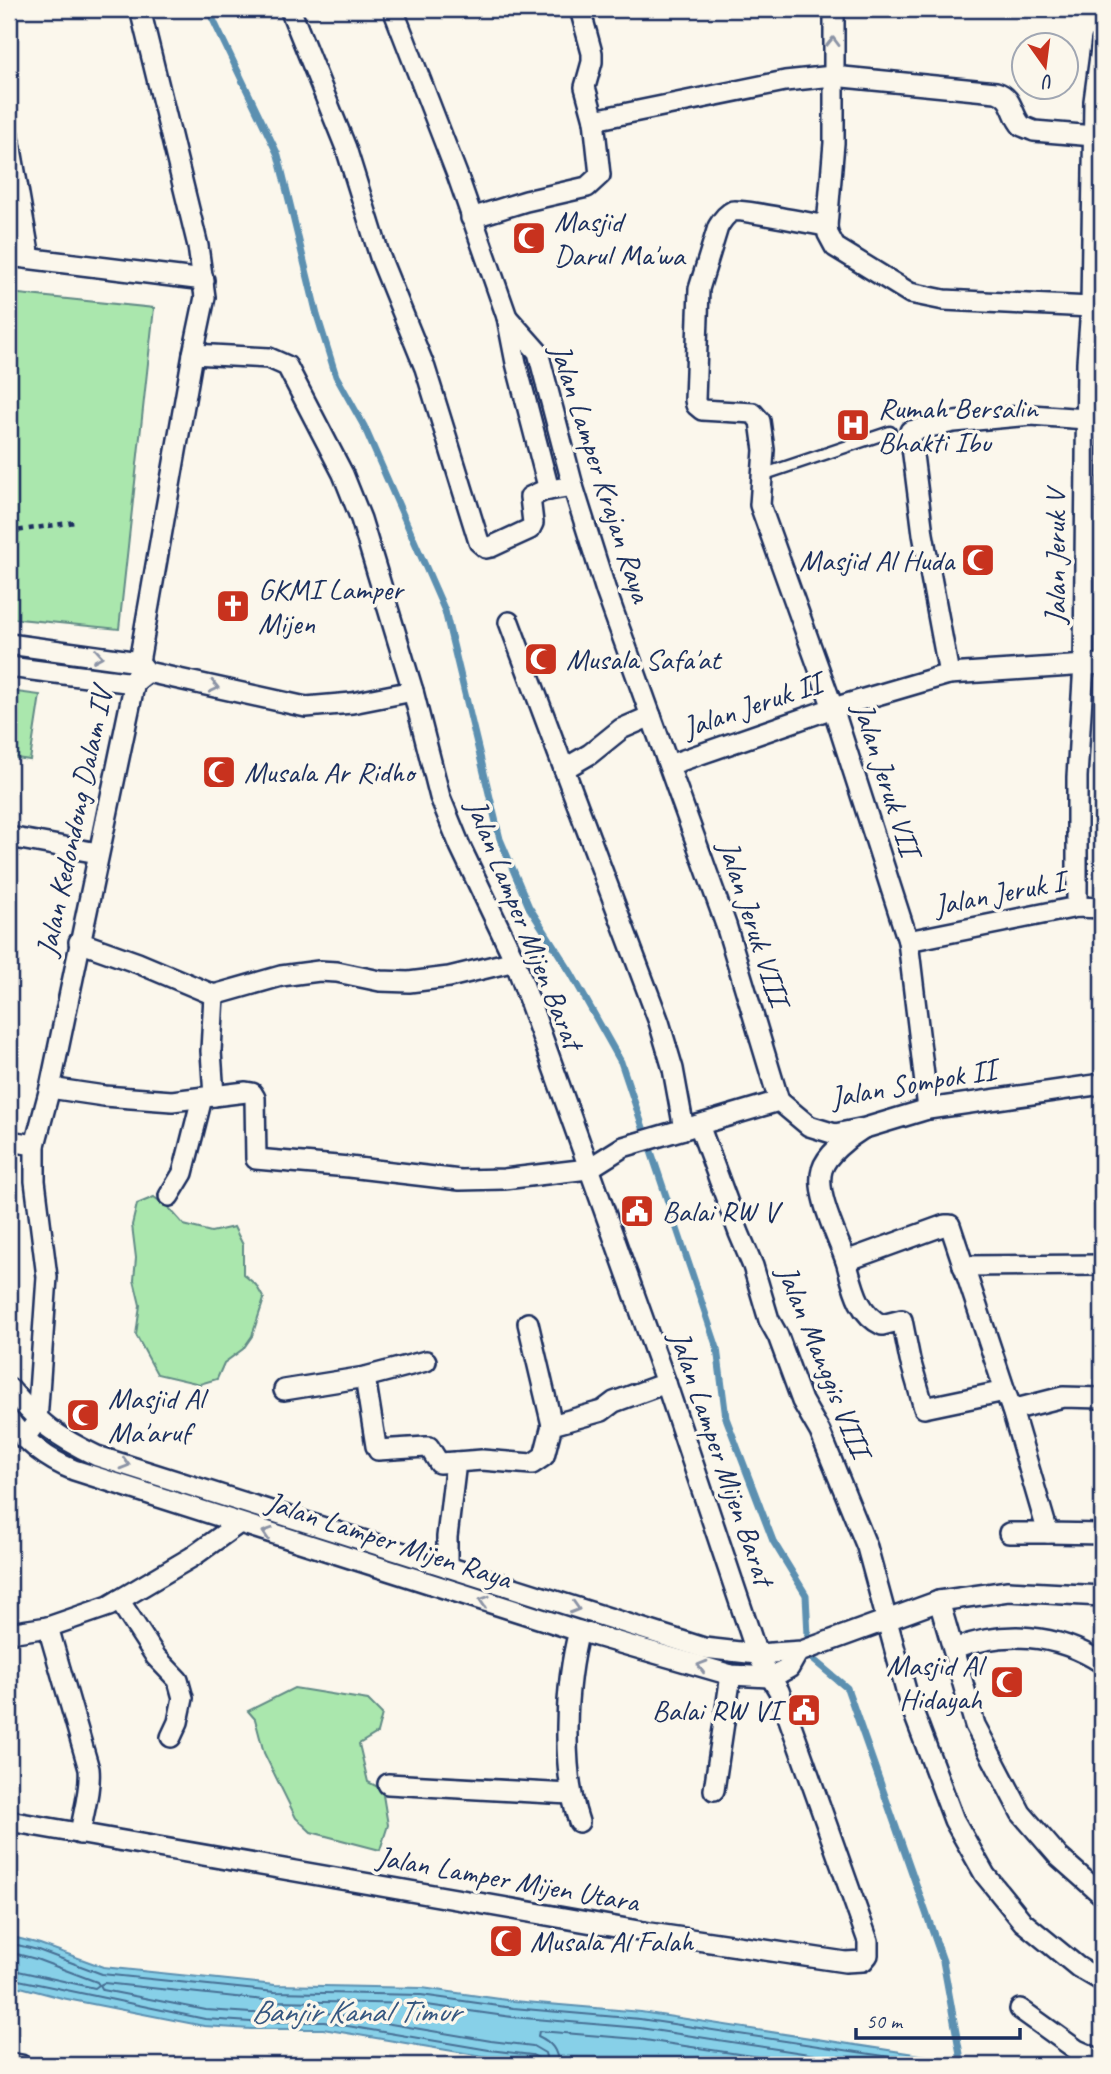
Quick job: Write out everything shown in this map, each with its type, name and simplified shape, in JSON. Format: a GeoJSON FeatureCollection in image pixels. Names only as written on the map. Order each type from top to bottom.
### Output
{"type":"FeatureCollection","features":[{"type":"Feature","properties":{"kind":"street","name":"Jalan Kedondong Dalam IV"},"geometry":{"type":"LineString","coordinates":[[31,1429],[47,1278],[35,1181],[35,1144],[50,1088],[98,853],[140,672],[193,354],[203,314],[204,280],[141,9]]}},
{"type":"Feature","properties":{"kind":"street"},"geometry":{"type":"LineString","coordinates":[[289,9],[346,148],[380,257],[425,368],[481,546],[491,547],[530,529],[533,523],[529,499],[531,496],[573,486]]}},
{"type":"Feature","properties":{"kind":"street","name":"Jalan Lamper Krajan Raya"},"geometry":{"type":"LineString","coordinates":[[393,9],[458,177],[507,317],[538,352],[573,486],[606,591],[669,765]]}},
{"type":"Feature","properties":{"kind":"street"},"geometry":{"type":"LineString","coordinates":[[471,219],[526,201],[587,187],[600,175],[594,120],[585,87],[592,53],[580,9]]}},
{"type":"Feature","properties":{"kind":"street"},"geometry":{"type":"LineString","coordinates":[[834,9],[833,178],[827,226],[835,247],[910,293],[944,300],[1091,307]]}},
{"type":"Feature","properties":{"kind":"street","name":"Jalan Jeruk V"},"geometry":{"type":"LineString","coordinates":[[1077,907],[1077,777],[1093,664],[1086,419],[1087,362],[1097,223],[1095,89],[1102,41]]}},
{"type":"Feature","properties":{"kind":"street"},"geometry":{"type":"LineString","coordinates":[[594,120],[785,81],[833,76],[996,92],[1009,100],[1021,125],[1026,128],[1094,136]]}},
{"type":"Feature","properties":{"kind":"street"},"geometry":{"type":"LineString","coordinates":[[9,137],[30,258]]}},
{"type":"Feature","properties":{"kind":"street","name":"Jalan Jeruk VII"},"geometry":{"type":"LineString","coordinates":[[827,226],[740,210],[730,212],[718,227],[699,289],[696,405],[702,410],[753,413],[757,416],[764,450],[760,505],[833,708],[908,941],[928,1108]]}},
{"type":"Feature","properties":{"kind":"street"},"geometry":{"type":"LineString","coordinates":[[9,256],[204,280]]}},
{"type":"Feature","properties":{"kind":"street"},"geometry":{"type":"LineString","coordinates":[[507,317],[548,490]]}},
{"type":"Feature","properties":{"kind":"street","name":"Jalan Lamper Mijen Barat"},"geometry":{"type":"LineString","coordinates":[[193,354],[268,358],[287,366],[343,474],[361,519],[413,691],[440,797],[514,961],[666,1383],[757,1654],[769,1677]]}},
{"type":"Feature","properties":{"kind":"street"},"geometry":{"type":"LineString","coordinates":[[949,674],[900,431],[954,422],[1031,415],[1086,419]]}},
{"type":"Feature","properties":{"kind":"street","name":"Jalan Manggis VIII"},"geometry":{"type":"LineString","coordinates":[[509,622],[659,1022],[691,1127],[753,1266],[769,1320],[778,1336],[802,1401],[820,1432],[867,1546],[908,1698],[929,1748],[936,1776],[969,1849],[985,1875],[1030,1929],[1102,1981]]}},
{"type":"Feature","properties":{"kind":"street"},"geometry":{"type":"LineString","coordinates":[[9,645],[62,650],[140,672],[306,706],[352,703],[413,691]]}},
{"type":"Feature","properties":{"kind":"street"},"geometry":{"type":"LineString","coordinates":[[58,673],[62,650]]}},
{"type":"Feature","properties":{"kind":"street","name":"Jalan Jeruk II"},"geometry":{"type":"LineString","coordinates":[[669,765],[833,708],[949,674],[1093,664]]}},
{"type":"Feature","properties":{"kind":"street"},"geometry":{"type":"LineString","coordinates":[[9,667],[58,673],[140,672]]}},
{"type":"Feature","properties":{"kind":"street"},"geometry":{"type":"LineString","coordinates":[[564,769],[590,754],[621,729],[651,716]]}},
{"type":"Feature","properties":{"kind":"street","name":"Jalan Jeruk VIII"},"geometry":{"type":"LineString","coordinates":[[669,765],[726,925],[779,1101]]}},
{"type":"Feature","properties":{"kind":"street"},"geometry":{"type":"LineString","coordinates":[[9,836],[98,853]]}},
{"type":"Feature","properties":{"kind":"street","name":"Jalan Jeruk I"},"geometry":{"type":"LineString","coordinates":[[908,941],[1077,907],[1102,908]]}},
{"type":"Feature","properties":{"kind":"street"},"geometry":{"type":"LineString","coordinates":[[79,942],[214,995],[281,976],[319,971],[380,981],[409,982],[449,977],[514,961]]}},
{"type":"Feature","properties":{"kind":"street"},"geometry":{"type":"LineString","coordinates":[[169,1196],[183,1173],[208,1097],[214,995]]}},
{"type":"Feature","properties":{"kind":"street","name":"Jalan Sompok II"},"geometry":{"type":"LineString","coordinates":[[779,1101],[809,1126],[835,1133],[865,1128],[928,1108],[1102,1084]]}},
{"type":"Feature","properties":{"kind":"street"},"geometry":{"type":"LineString","coordinates":[[50,1088],[104,1096],[172,1101],[252,1093],[255,1098],[256,1159],[460,1180],[504,1179],[588,1169],[623,1147],[779,1101]]}},
{"type":"Feature","properties":{"kind":"street"},"geometry":{"type":"LineString","coordinates":[[865,1128],[832,1155],[822,1170],[824,1200],[859,1302],[871,1318],[882,1325],[902,1320],[924,1408],[1005,1391]]}},
{"type":"Feature","properties":{"kind":"street"},"geometry":{"type":"LineString","coordinates":[[9,1142],[35,1144]]}},
{"type":"Feature","properties":{"kind":"street"},"geometry":{"type":"LineString","coordinates":[[846,1261],[948,1225],[951,1227],[1005,1391],[1016,1409],[1048,1533]]}},
{"type":"Feature","properties":{"kind":"street"},"geometry":{"type":"LineString","coordinates":[[963,1266],[1102,1265]]}},
{"type":"Feature","properties":{"kind":"street"},"geometry":{"type":"LineString","coordinates":[[365,1377],[376,1446],[379,1450],[426,1447],[439,1463],[482,1460],[532,1464],[544,1455],[552,1424],[528,1323]]}},
{"type":"Feature","properties":{"kind":"street"},"geometry":{"type":"LineString","coordinates":[[284,1390],[365,1377],[426,1362]]}},
{"type":"Feature","properties":{"kind":"street"},"geometry":{"type":"LineString","coordinates":[[552,1424],[602,1411],[614,1402],[666,1383]]}},
{"type":"Feature","properties":{"kind":"street"},"geometry":{"type":"LineString","coordinates":[[9,1388],[31,1429]]}},
{"type":"Feature","properties":{"kind":"street"},"geometry":{"type":"LineString","coordinates":[[1016,1409],[1063,1397],[1102,1398]]}},
{"type":"Feature","properties":{"kind":"street"},"geometry":{"type":"LineString","coordinates":[[9,1420],[31,1429]]}},
{"type":"Feature","properties":{"kind":"street","name":"Jalan Lamper Mijen Raya"},"geometry":{"type":"LineString","coordinates":[[31,1429],[60,1451],[155,1485],[238,1524],[579,1632],[731,1675],[769,1677]]}},
{"type":"Feature","properties":{"kind":"street"},"geometry":{"type":"LineString","coordinates":[[447,1567],[447,1537],[456,1462]]}},
{"type":"Feature","properties":{"kind":"street"},"geometry":{"type":"LineString","coordinates":[[155,1485],[447,1567],[704,1648],[757,1654],[800,1651],[939,1601],[1008,1591],[1102,1596]]}},
{"type":"Feature","properties":{"kind":"street"},"geometry":{"type":"LineString","coordinates":[[9,1633],[48,1627],[109,1606],[192,1557],[238,1524]]}},
{"type":"Feature","properties":{"kind":"street"},"geometry":{"type":"LineString","coordinates":[[1009,1533],[1102,1534]]}},
{"type":"Feature","properties":{"kind":"street"},"geometry":{"type":"LineString","coordinates":[[119,1600],[156,1657],[178,1680],[183,1698],[178,1723],[171,1737]]}},
{"type":"Feature","properties":{"kind":"street"},"geometry":{"type":"LineString","coordinates":[[939,1601],[975,1725],[1021,1814],[1059,1857],[1102,1895]]}},
{"type":"Feature","properties":{"kind":"street"},"geometry":{"type":"LineString","coordinates":[[48,1627],[89,1769],[89,1791],[84,1803],[80,1835]]}},
{"type":"Feature","properties":{"kind":"street"},"geometry":{"type":"LineString","coordinates":[[579,1632],[571,1661],[568,1745],[570,1794],[579,1822]]}},
{"type":"Feature","properties":{"kind":"street"},"geometry":{"type":"LineString","coordinates":[[954,1649],[978,1640],[1035,1637],[1067,1646],[1102,1663]]}},
{"type":"Feature","properties":{"kind":"street"},"geometry":{"type":"LineString","coordinates":[[769,1677],[789,1668],[800,1651]]}},
{"type":"Feature","properties":{"kind":"street"},"geometry":{"type":"LineString","coordinates":[[714,1790],[731,1675]]}},
{"type":"Feature","properties":{"kind":"street","name":"Jalan Lamper Mijen Utara"},"geometry":{"type":"LineString","coordinates":[[9,1822],[650,1933],[845,1962],[863,1961],[868,1955],[868,1941],[779,1691],[769,1677]]}},
{"type":"Feature","properties":{"kind":"street"},"geometry":{"type":"LineString","coordinates":[[388,1784],[570,1794]]}},
{"type":"Feature","properties":{"kind":"street"},"geometry":{"type":"LineString","coordinates":[[1020,2009],[1077,2050],[1102,2061]]}},
{"type":"Feature","properties":{"kind":"street"},"geometry":{"type":"LineString","coordinates":[[9,2063],[21,2065]]}},
{"type":"Feature","properties":{"kind":"lane"},"geometry":{"type":"LineString","coordinates":[[761,475],[900,431]]}},
{"type":"Feature","properties":{"kind":"path"},"geometry":{"type":"LineString","coordinates":[[9,532],[75,522]]}},
{"type":"Feature","properties":{"kind":"green space"},"geometry":{"type":"Polygon","coordinates":[[[9,293],[154,308],[119,629],[9,618],[9,293]]]}},
{"type":"Feature","properties":{"kind":"green space"},"geometry":{"type":"Polygon","coordinates":[[[9,691],[40,695],[30,760],[9,757],[9,691]]]}},
{"type":"Feature","properties":{"kind":"green space"},"geometry":{"type":"Polygon","coordinates":[[[154,1197],[170,1209],[184,1225],[211,1232],[234,1227],[243,1245],[243,1274],[256,1285],[264,1299],[252,1336],[243,1349],[224,1363],[217,1379],[200,1384],[157,1374],[136,1335],[140,1305],[134,1280],[136,1258],[132,1225],[137,1204],[154,1197]]]}},
{"type":"Feature","properties":{"kind":"green space"},"geometry":{"type":"Polygon","coordinates":[[[294,1688],[368,1700],[382,1714],[377,1733],[359,1744],[368,1782],[382,1789],[388,1825],[380,1850],[311,1832],[296,1818],[264,1753],[255,1719],[248,1711],[294,1688]]]}},
{"type":"Feature","properties":{"kind":"water","name":"Banjir Kanal Timur"},"geometry":{"type":"Polygon","coordinates":[[[9,1936],[40,1944],[103,1967],[275,1985],[422,1988],[514,2001],[641,2012],[953,2060],[970,2065],[561,2065],[488,2057],[323,2029],[204,2026],[62,1998],[9,1984],[9,1936]]]}},
{"type":"Feature","properties":{"kind":"waterway"},"geometry":{"type":"LineString","coordinates":[[208,9],[278,155],[317,315],[336,376],[364,426],[445,611],[500,839],[529,907],[571,973],[621,1062],[717,1348],[726,1418],[773,1541],[806,1595],[809,1656],[847,1688],[943,1961],[962,2065]]}},
{"type":"Feature","properties":{"kind":"waterway"},"geometry":{"type":"LineString","coordinates":[[9,1404],[53,1445],[78,1459],[108,1470]]}},
{"type":"Feature","properties":{"kind":"waterway"},"geometry":{"type":"LineString","coordinates":[[297,1529],[411,1568]]}},
{"type":"Feature","properties":{"kind":"waterway"},"geometry":{"type":"LineString","coordinates":[[704,1658],[734,1665],[755,1664]]}},
{"type":"Feature","properties":{"kind":"place","name":"Masjid Darul Ma'wa"},"geometry":{"type":"Point","coordinates":[529,238]}},
{"type":"Feature","properties":{"kind":"place","name":"Rumah Bersalin Bhakti Ibu"},"geometry":{"type":"Point","coordinates":[853,425]}},
{"type":"Feature","properties":{"kind":"place","name":"Masjid Al Huda"},"geometry":{"type":"Point","coordinates":[978,560]}},
{"type":"Feature","properties":{"kind":"place","name":"GKMI Lamper Mijen"},"geometry":{"type":"Point","coordinates":[233,606]}},
{"type":"Feature","properties":{"kind":"place","name":"Musala Safa'at"},"geometry":{"type":"Point","coordinates":[541,659]}},
{"type":"Feature","properties":{"kind":"place","name":"Musala Ar Ridho"},"geometry":{"type":"Point","coordinates":[219,772]}},
{"type":"Feature","properties":{"kind":"place","name":"Balai RW V"},"geometry":{"type":"Point","coordinates":[637,1211]}},
{"type":"Feature","properties":{"kind":"place","name":"Masjid Al Ma'aruf"},"geometry":{"type":"Point","coordinates":[83,1415]}},
{"type":"Feature","properties":{"kind":"place","name":"Masjid Al Hidayah"},"geometry":{"type":"Point","coordinates":[1007,1682]}},
{"type":"Feature","properties":{"kind":"place","name":"Balai RW VI"},"geometry":{"type":"Point","coordinates":[804,1710]}},
{"type":"Feature","properties":{"kind":"place","name":"Musala Al Falah"},"geometry":{"type":"Point","coordinates":[506,1941]}}]}
